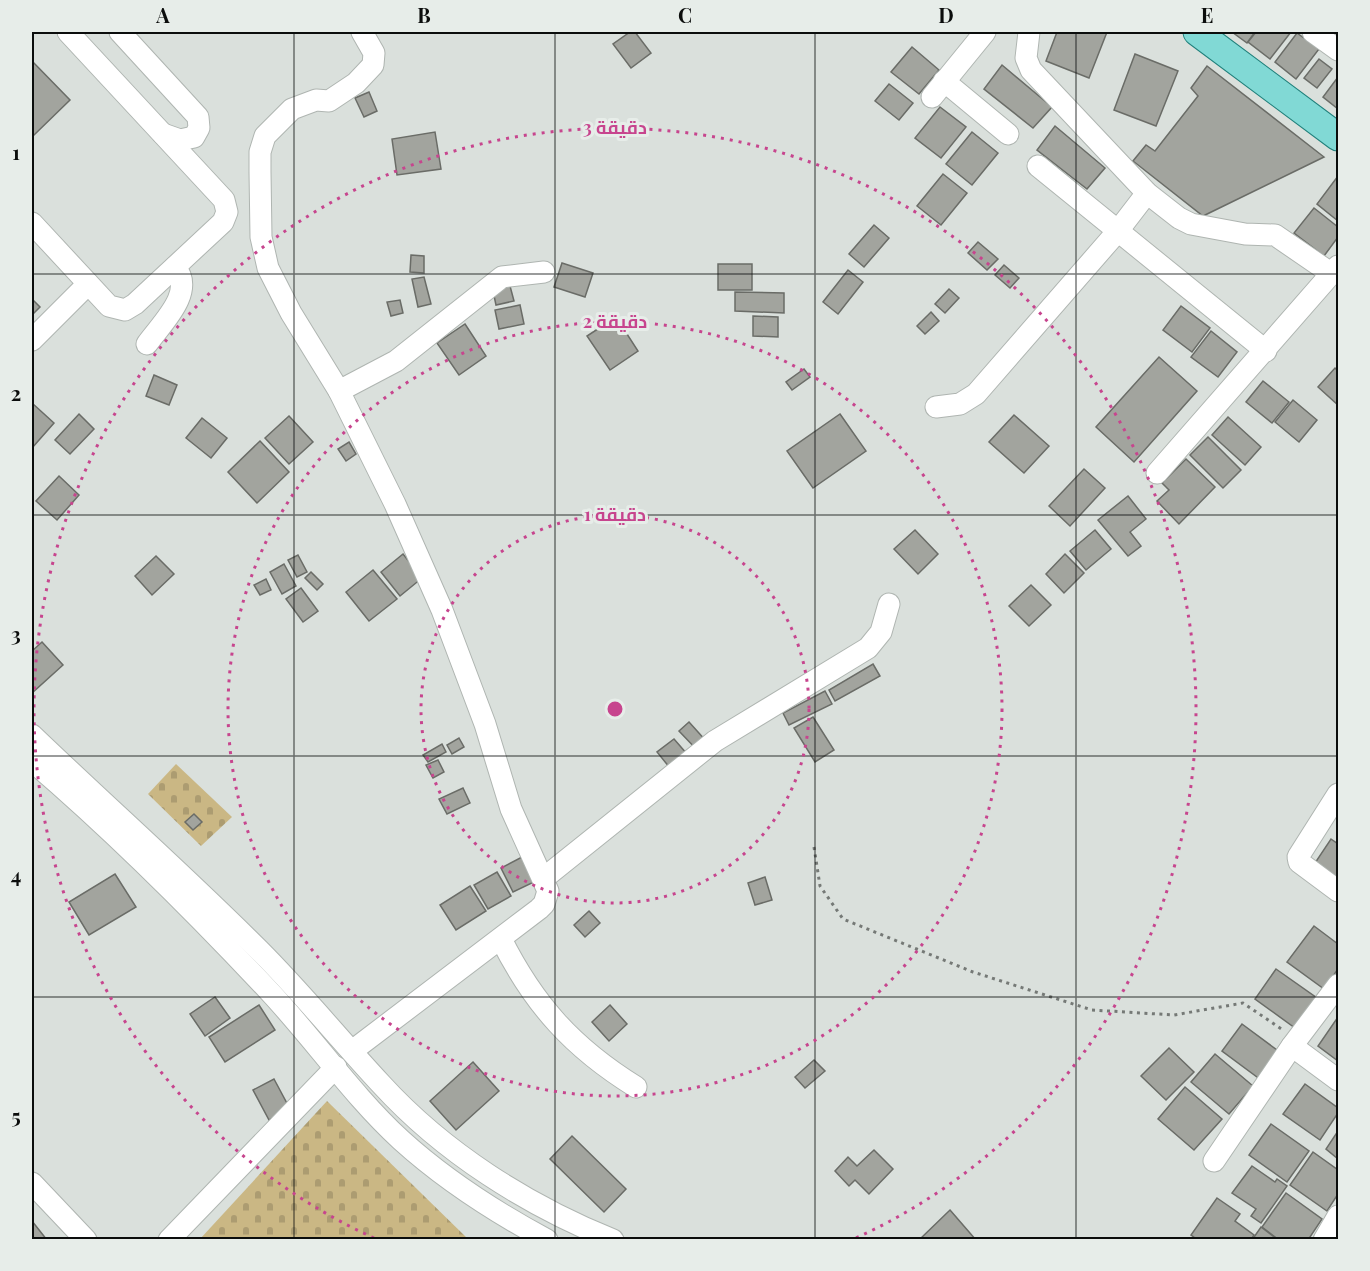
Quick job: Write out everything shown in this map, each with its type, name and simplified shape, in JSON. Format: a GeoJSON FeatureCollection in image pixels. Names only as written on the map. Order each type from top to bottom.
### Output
{"type":"FeatureCollection","features":[{"type":"Feature","properties":{"kind":"main road"},"geometry":{"type":"LineString","coordinates":[[1197,32],[1338,137]]}},
{"type":"Feature","properties":{"kind":"street"},"geometry":{"type":"LineString","coordinates":[[32,223],[109,306],[125,310],[135,304],[223,222],[227,212],[224,200],[68,32]]}},
{"type":"Feature","properties":{"kind":"street"},"geometry":{"type":"LineString","coordinates":[[120,32],[195,112],[199,123],[194,137],[191,165]]}},
{"type":"Feature","properties":{"kind":"street"},"geometry":{"type":"LineString","coordinates":[[352,1051],[544,904],[548,891],[511,809],[485,724],[442,609],[396,504],[339,391],[291,313],[268,268],[261,237],[260,152],[265,136],[292,109],[316,100],[329,101],[356,83],[373,65],[374,52],[362,32]]}},
{"type":"Feature","properties":{"kind":"street"},"geometry":{"type":"LineString","coordinates":[[985,32],[938,89],[1008,134]]}},
{"type":"Feature","properties":{"kind":"street"},"geometry":{"type":"LineString","coordinates":[[1029,32],[1026,58],[1031,70],[1147,193],[1191,224],[1245,234],[1275,235],[1335,270],[1157,473]]}},
{"type":"Feature","properties":{"kind":"street"},"geometry":{"type":"LineString","coordinates":[[1313,32],[1338,50]]}},
{"type":"Feature","properties":{"kind":"street"},"geometry":{"type":"LineString","coordinates":[[163,134],[180,140],[194,137]]}},
{"type":"Feature","properties":{"kind":"street"},"geometry":{"type":"LineString","coordinates":[[1038,166],[1266,351]]}},
{"type":"Feature","properties":{"kind":"street"},"geometry":{"type":"LineString","coordinates":[[936,407],[960,404],[976,394],[1117,232],[1147,193]]}},
{"type":"Feature","properties":{"kind":"street"},"geometry":{"type":"LineString","coordinates":[[147,344],[182,292],[183,279],[175,267]]}},
{"type":"Feature","properties":{"kind":"street"},"geometry":{"type":"LineString","coordinates":[[339,391],[396,361],[502,277],[544,272]]}},
{"type":"Feature","properties":{"kind":"street"},"geometry":{"type":"LineString","coordinates":[[32,340],[88,284]]}},
{"type":"Feature","properties":{"kind":"street"},"geometry":{"type":"LineString","coordinates":[[544,878],[715,741],[868,648],[881,632],[889,604]]}},
{"type":"Feature","properties":{"kind":"street"},"geometry":{"type":"LineString","coordinates":[[32,735],[216,907],[310,1002],[406,1110],[460,1154],[518,1193],[585,1234],[613,1239]]}},
{"type":"Feature","properties":{"kind":"street"},"geometry":{"type":"LineString","coordinates":[[32,761],[102,824],[200,920],[298,1023],[399,1138],[426,1162],[484,1204],[547,1239]]}},
{"type":"Feature","properties":{"kind":"street"},"geometry":{"type":"LineString","coordinates":[[1338,794],[1300,850],[1298,857],[1299,862],[1338,891]]}},
{"type":"Feature","properties":{"kind":"street"},"geometry":{"type":"LineString","coordinates":[[501,939],[516,969],[556,1024],[598,1062],[636,1087]]}},
{"type":"Feature","properties":{"kind":"street"},"geometry":{"type":"LineString","coordinates":[[1214,1161],[1295,1042],[1338,985]]}},
{"type":"Feature","properties":{"kind":"street"},"geometry":{"type":"LineString","coordinates":[[1295,1042],[1338,1080]]}},
{"type":"Feature","properties":{"kind":"street"},"geometry":{"type":"LineString","coordinates":[[169,1239],[336,1067]]}},
{"type":"Feature","properties":{"kind":"street"},"geometry":{"type":"LineString","coordinates":[[32,1183],[86,1239]]}},
{"type":"Feature","properties":{"kind":"street"},"geometry":{"type":"LineString","coordinates":[[1324,1239],[1338,1216]]}},
{"type":"Feature","properties":{"kind":"path"},"geometry":{"type":"LineString","coordinates":[[814,847],[820,886],[843,919],[866,930],[973,972],[1092,1010],[1174,1015],[1243,1003],[1295,1042]]}},
{"type":"Feature","properties":{"kind":"green space"},"geometry":{"type":"Polygon","coordinates":[[[176,764],[232,817],[201,846],[148,794],[176,764]]]}},
{"type":"Feature","properties":{"kind":"green space"},"geometry":{"type":"Polygon","coordinates":[[[327,1101],[468,1239],[200,1239],[327,1101]]]}},
{"type":"Feature","properties":{"kind":"building"},"geometry":{"type":"Polygon","coordinates":[[[630,32],[635,32],[651,53],[631,68],[613,44],[630,32]]]}},
{"type":"Feature","properties":{"kind":"building"},"geometry":{"type":"Polygon","coordinates":[[[1057,32],[1107,32],[1089,78],[1046,61],[1057,32]]]}},
{"type":"Feature","properties":{"kind":"building"},"geometry":{"type":"Polygon","coordinates":[[[1232,32],[1255,32],[1247,43],[1232,32]]]}},
{"type":"Feature","properties":{"kind":"building"},"geometry":{"type":"Polygon","coordinates":[[[1256,32],[1291,32],[1270,59],[1248,42],[1256,32]]]}},
{"type":"Feature","properties":{"kind":"building"},"geometry":{"type":"Polygon","coordinates":[[[1297,33],[1319,49],[1296,79],[1275,62],[1297,33]]]}},
{"type":"Feature","properties":{"kind":"building"},"geometry":{"type":"Polygon","coordinates":[[[912,47],[939,70],[919,94],[891,72],[912,47]]]}},
{"type":"Feature","properties":{"kind":"building"},"geometry":{"type":"Polygon","coordinates":[[[1135,54],[1178,71],[1156,126],[1114,110],[1135,54]]]}},
{"type":"Feature","properties":{"kind":"building"},"geometry":{"type":"Polygon","coordinates":[[[1319,59],[1332,69],[1317,88],[1304,78],[1319,59]]]}},
{"type":"Feature","properties":{"kind":"building"},"geometry":{"type":"Polygon","coordinates":[[[32,61],[70,100],[33,136],[32,135],[32,61]]]}},
{"type":"Feature","properties":{"kind":"building"},"geometry":{"type":"Polygon","coordinates":[[[1002,65],[1052,107],[1033,128],[984,89],[1002,65]]]}},
{"type":"Feature","properties":{"kind":"building"},"geometry":{"type":"Polygon","coordinates":[[[1207,66],[1324,157],[1203,216],[1133,161],[1146,145],[1155,151],[1198,96],[1191,88],[1207,66]]]}},
{"type":"Feature","properties":{"kind":"building"},"geometry":{"type":"Polygon","coordinates":[[[1338,77],[1338,109],[1323,97],[1338,77]]]}},
{"type":"Feature","properties":{"kind":"building"},"geometry":{"type":"Polygon","coordinates":[[[889,84],[913,103],[899,120],[875,101],[889,84]]]}},
{"type":"Feature","properties":{"kind":"building"},"geometry":{"type":"Polygon","coordinates":[[[369,92],[377,111],[364,117],[355,98],[369,92]]]}},
{"type":"Feature","properties":{"kind":"building"},"geometry":{"type":"Polygon","coordinates":[[[940,107],[966,127],[941,158],[915,138],[940,107]]]}},
{"type":"Feature","properties":{"kind":"building"},"geometry":{"type":"Polygon","coordinates":[[[1055,126],[1105,168],[1087,189],[1037,150],[1055,126]]]}},
{"type":"Feature","properties":{"kind":"building"},"geometry":{"type":"Polygon","coordinates":[[[435,132],[441,169],[397,175],[392,139],[435,132]]]}},
{"type":"Feature","properties":{"kind":"building"},"geometry":{"type":"Polygon","coordinates":[[[972,132],[998,153],[972,185],[946,164],[972,132]]]}},
{"type":"Feature","properties":{"kind":"building"},"geometry":{"type":"Polygon","coordinates":[[[943,174],[967,193],[941,225],[917,206],[943,174]]]}},
{"type":"Feature","properties":{"kind":"building"},"geometry":{"type":"Polygon","coordinates":[[[1338,176],[1338,221],[1317,204],[1338,176]]]}},
{"type":"Feature","properties":{"kind":"building"},"geometry":{"type":"Polygon","coordinates":[[[1314,208],[1338,227],[1338,237],[1324,256],[1294,233],[1314,208]]]}},
{"type":"Feature","properties":{"kind":"building"},"geometry":{"type":"Polygon","coordinates":[[[874,225],[889,238],[864,267],[849,254],[874,225]]]}},
{"type":"Feature","properties":{"kind":"building"},"geometry":{"type":"Polygon","coordinates":[[[978,242],[998,259],[987,270],[968,253],[978,242]]]}},
{"type":"Feature","properties":{"kind":"building"},"geometry":{"type":"Polygon","coordinates":[[[411,255],[424,256],[424,273],[410,272],[411,255]]]}},
{"type":"Feature","properties":{"kind":"building"},"geometry":{"type":"Polygon","coordinates":[[[562,263],[593,273],[585,297],[554,287],[562,263]]]}},
{"type":"Feature","properties":{"kind":"building"},"geometry":{"type":"Polygon","coordinates":[[[718,264],[752,264],[752,290],[718,290],[718,264]]]}},
{"type":"Feature","properties":{"kind":"building"},"geometry":{"type":"Polygon","coordinates":[[[1004,265],[1019,278],[1010,288],[995,275],[1004,265]]]}},
{"type":"Feature","properties":{"kind":"building"},"geometry":{"type":"Polygon","coordinates":[[[848,270],[863,282],[838,314],[823,302],[848,270]]]}},
{"type":"Feature","properties":{"kind":"building"},"geometry":{"type":"Polygon","coordinates":[[[424,277],[431,304],[418,307],[412,279],[424,277]]]}},
{"type":"Feature","properties":{"kind":"building"},"geometry":{"type":"Polygon","coordinates":[[[510,286],[514,301],[496,305],[493,291],[510,286]]]}},
{"type":"Feature","properties":{"kind":"building"},"geometry":{"type":"Polygon","coordinates":[[[949,289],[959,298],[945,313],[935,304],[949,289]]]}},
{"type":"Feature","properties":{"kind":"building"},"geometry":{"type":"Polygon","coordinates":[[[735,292],[784,293],[784,313],[735,311],[735,292]]]}},
{"type":"Feature","properties":{"kind":"building"},"geometry":{"type":"Polygon","coordinates":[[[32,299],[40,307],[32,315],[32,299]]]}},
{"type":"Feature","properties":{"kind":"building"},"geometry":{"type":"Polygon","coordinates":[[[400,300],[403,313],[391,316],[387,302],[400,300]]]}},
{"type":"Feature","properties":{"kind":"building"},"geometry":{"type":"Polygon","coordinates":[[[520,305],[524,324],[499,329],[495,310],[520,305]]]}},
{"type":"Feature","properties":{"kind":"building"},"geometry":{"type":"Polygon","coordinates":[[[1181,306],[1210,328],[1192,352],[1163,330],[1181,306]]]}},
{"type":"Feature","properties":{"kind":"building"},"geometry":{"type":"Polygon","coordinates":[[[931,312],[939,321],[925,334],[917,326],[931,312]]]}},
{"type":"Feature","properties":{"kind":"building"},"geometry":{"type":"Polygon","coordinates":[[[753,316],[778,317],[778,337],[753,336],[753,316]]]}},
{"type":"Feature","properties":{"kind":"building"},"geometry":{"type":"Polygon","coordinates":[[[616,317],[638,351],[610,370],[587,336],[616,317]]]}},
{"type":"Feature","properties":{"kind":"building"},"geometry":{"type":"Polygon","coordinates":[[[465,324],[486,356],[459,375],[437,343],[465,324]]]}},
{"type":"Feature","properties":{"kind":"building"},"geometry":{"type":"Polygon","coordinates":[[[1211,331],[1237,352],[1218,377],[1191,357],[1211,331]]]}},
{"type":"Feature","properties":{"kind":"building"},"geometry":{"type":"Polygon","coordinates":[[[1159,357],[1197,391],[1134,462],[1096,427],[1159,357]]]}},
{"type":"Feature","properties":{"kind":"building"},"geometry":{"type":"Polygon","coordinates":[[[1335,368],[1338,371],[1338,405],[1318,387],[1335,368]]]}},
{"type":"Feature","properties":{"kind":"building"},"geometry":{"type":"Polygon","coordinates":[[[804,369],[810,377],[792,390],[786,382],[804,369]]]}},
{"type":"Feature","properties":{"kind":"building"},"geometry":{"type":"Polygon","coordinates":[[[154,375],[177,385],[169,405],[146,396],[154,375]]]}},
{"type":"Feature","properties":{"kind":"building"},"geometry":{"type":"Polygon","coordinates":[[[1263,381],[1289,402],[1272,423],[1246,402],[1263,381]]]}},
{"type":"Feature","properties":{"kind":"building"},"geometry":{"type":"Polygon","coordinates":[[[1293,400],[1317,420],[1299,442],[1275,422],[1293,400]]]}},
{"type":"Feature","properties":{"kind":"building"},"geometry":{"type":"Polygon","coordinates":[[[32,403],[54,423],[32,448],[32,403]]]}},
{"type":"Feature","properties":{"kind":"building"},"geometry":{"type":"Polygon","coordinates":[[[79,414],[94,429],[70,454],[55,440],[79,414]]]}},
{"type":"Feature","properties":{"kind":"building"},"geometry":{"type":"Polygon","coordinates":[[[840,414],[866,451],[813,488],[787,451],[840,414]]]}},
{"type":"Feature","properties":{"kind":"building"},"geometry":{"type":"Polygon","coordinates":[[[1014,415],[1049,446],[1024,473],[989,442],[1014,415]]]}},
{"type":"Feature","properties":{"kind":"building"},"geometry":{"type":"Polygon","coordinates":[[[289,416],[313,442],[289,464],[265,438],[289,416]]]}},
{"type":"Feature","properties":{"kind":"building"},"geometry":{"type":"Polygon","coordinates":[[[1228,417],[1261,447],[1245,465],[1212,435],[1228,417]]]}},
{"type":"Feature","properties":{"kind":"building"},"geometry":{"type":"Polygon","coordinates":[[[202,418],[227,438],[211,458],[186,438],[202,418]]]}},
{"type":"Feature","properties":{"kind":"building"},"geometry":{"type":"Polygon","coordinates":[[[1208,437],[1241,470],[1223,488],[1190,455],[1208,437]]]}},
{"type":"Feature","properties":{"kind":"building"},"geometry":{"type":"Polygon","coordinates":[[[260,441],[289,472],[257,503],[228,472],[260,441]]]}},
{"type":"Feature","properties":{"kind":"building"},"geometry":{"type":"Polygon","coordinates":[[[349,442],[356,454],[346,461],[338,449],[349,442]]]}},
{"type":"Feature","properties":{"kind":"building"},"geometry":{"type":"Polygon","coordinates":[[[1186,459],[1215,487],[1179,524],[1157,501],[1169,490],[1162,483],[1186,459]]]}},
{"type":"Feature","properties":{"kind":"building"},"geometry":{"type":"Polygon","coordinates":[[[1084,469],[1105,488],[1070,526],[1049,506],[1084,469]]]}},
{"type":"Feature","properties":{"kind":"building"},"geometry":{"type":"Polygon","coordinates":[[[59,476],[79,495],[57,520],[36,501],[59,476]]]}},
{"type":"Feature","properties":{"kind":"building"},"geometry":{"type":"Polygon","coordinates":[[[1128,496],[1146,519],[1130,532],[1141,546],[1128,556],[1098,520],[1128,496]]]}},
{"type":"Feature","properties":{"kind":"building"},"geometry":{"type":"Polygon","coordinates":[[[915,530],[938,554],[918,574],[894,549],[915,530]]]}},
{"type":"Feature","properties":{"kind":"building"},"geometry":{"type":"Polygon","coordinates":[[[1095,530],[1111,549],[1086,570],[1070,551],[1095,530]]]}},
{"type":"Feature","properties":{"kind":"building"},"geometry":{"type":"Polygon","coordinates":[[[403,554],[422,578],[400,596],[381,572],[403,554]]]}},
{"type":"Feature","properties":{"kind":"building"},"geometry":{"type":"Polygon","coordinates":[[[1065,554],[1084,573],[1064,593],[1046,574],[1065,554]]]}},
{"type":"Feature","properties":{"kind":"building"},"geometry":{"type":"Polygon","coordinates":[[[298,555],[307,572],[297,577],[288,560],[298,555]]]}},
{"type":"Feature","properties":{"kind":"building"},"geometry":{"type":"Polygon","coordinates":[[[156,556],[174,574],[152,595],[135,576],[156,556]]]}},
{"type":"Feature","properties":{"kind":"building"},"geometry":{"type":"Polygon","coordinates":[[[284,564],[296,586],[282,594],[270,572],[284,564]]]}},
{"type":"Feature","properties":{"kind":"building"},"geometry":{"type":"Polygon","coordinates":[[[373,570],[397,599],[369,621],[346,592],[373,570]]]}},
{"type":"Feature","properties":{"kind":"building"},"geometry":{"type":"Polygon","coordinates":[[[311,572],[323,584],[317,590],[305,578],[311,572]]]}},
{"type":"Feature","properties":{"kind":"building"},"geometry":{"type":"Polygon","coordinates":[[[266,579],[271,590],[260,595],[254,585],[266,579]]]}},
{"type":"Feature","properties":{"kind":"building"},"geometry":{"type":"Polygon","coordinates":[[[1031,585],[1051,605],[1029,626],[1009,606],[1031,585]]]}},
{"type":"Feature","properties":{"kind":"building"},"geometry":{"type":"Polygon","coordinates":[[[301,588],[318,611],[303,622],[286,599],[301,588]]]}},
{"type":"Feature","properties":{"kind":"building"},"geometry":{"type":"Polygon","coordinates":[[[42,642],[63,665],[32,693],[32,651],[42,642]]]}},
{"type":"Feature","properties":{"kind":"building"},"geometry":{"type":"Polygon","coordinates":[[[873,664],[880,676],[835,701],[829,690],[873,664]]]}},
{"type":"Feature","properties":{"kind":"building"},"geometry":{"type":"Polygon","coordinates":[[[825,691],[832,704],[789,725],[783,713],[825,691]]]}},
{"type":"Feature","properties":{"kind":"building"},"geometry":{"type":"Polygon","coordinates":[[[813,717],[834,750],[815,762],[794,728],[813,717]]]}},
{"type":"Feature","properties":{"kind":"building"},"geometry":{"type":"Polygon","coordinates":[[[689,722],[707,742],[698,751],[679,731],[689,722]]]}},
{"type":"Feature","properties":{"kind":"building"},"geometry":{"type":"Polygon","coordinates":[[[459,738],[464,747],[452,754],[447,745],[459,738]]]}},
{"type":"Feature","properties":{"kind":"building"},"geometry":{"type":"Polygon","coordinates":[[[674,739],[687,754],[670,768],[657,752],[674,739]]]}},
{"type":"Feature","properties":{"kind":"building"},"geometry":{"type":"Polygon","coordinates":[[[442,744],[446,752],[428,762],[423,755],[442,744]]]}},
{"type":"Feature","properties":{"kind":"building"},"geometry":{"type":"Polygon","coordinates":[[[438,760],[444,772],[433,778],[426,765],[438,760]]]}},
{"type":"Feature","properties":{"kind":"building"},"geometry":{"type":"Polygon","coordinates":[[[463,788],[470,803],[447,814],[439,799],[463,788]]]}},
{"type":"Feature","properties":{"kind":"building"},"geometry":{"type":"Polygon","coordinates":[[[194,814],[202,822],[193,830],[185,822],[194,814]]]}},
{"type":"Feature","properties":{"kind":"building"},"geometry":{"type":"Polygon","coordinates":[[[1331,839],[1338,844],[1338,879],[1315,863],[1331,839]]]}},
{"type":"Feature","properties":{"kind":"building"},"geometry":{"type":"Polygon","coordinates":[[[522,857],[534,882],[513,892],[501,868],[522,857]]]}},
{"type":"Feature","properties":{"kind":"building"},"geometry":{"type":"Polygon","coordinates":[[[497,872],[511,896],[488,909],[474,885],[497,872]]]}},
{"type":"Feature","properties":{"kind":"building"},"geometry":{"type":"Polygon","coordinates":[[[115,874],[136,907],[89,935],[69,902],[115,874]]]}},
{"type":"Feature","properties":{"kind":"building"},"geometry":{"type":"Polygon","coordinates":[[[765,877],[772,900],[755,905],[748,883],[765,877]]]}},
{"type":"Feature","properties":{"kind":"building"},"geometry":{"type":"Polygon","coordinates":[[[470,886],[486,911],[456,930],[440,905],[470,886]]]}},
{"type":"Feature","properties":{"kind":"building"},"geometry":{"type":"Polygon","coordinates":[[[589,911],[600,923],[585,937],[574,925],[589,911]]]}},
{"type":"Feature","properties":{"kind":"building"},"geometry":{"type":"Polygon","coordinates":[[[1314,926],[1338,944],[1338,969],[1324,989],[1287,962],[1314,926]]]}},
{"type":"Feature","properties":{"kind":"building"},"geometry":{"type":"Polygon","coordinates":[[[1276,969],[1317,998],[1295,1028],[1255,999],[1276,969]]]}},
{"type":"Feature","properties":{"kind":"building"},"geometry":{"type":"Polygon","coordinates":[[[215,997],[230,1018],[205,1036],[190,1014],[215,997]]]}},
{"type":"Feature","properties":{"kind":"building"},"geometry":{"type":"Polygon","coordinates":[[[259,1005],[275,1030],[225,1062],[209,1037],[259,1005]]]}},
{"type":"Feature","properties":{"kind":"building"},"geometry":{"type":"Polygon","coordinates":[[[610,1005],[627,1024],[609,1041],[592,1022],[610,1005]]]}},
{"type":"Feature","properties":{"kind":"building"},"geometry":{"type":"Polygon","coordinates":[[[1338,1017],[1338,1061],[1318,1046],[1338,1017]]]}},
{"type":"Feature","properties":{"kind":"building"},"geometry":{"type":"Polygon","coordinates":[[[1242,1024],[1281,1053],[1261,1080],[1222,1051],[1242,1024]]]}},
{"type":"Feature","properties":{"kind":"building"},"geometry":{"type":"Polygon","coordinates":[[[1169,1048],[1194,1072],[1166,1100],[1141,1076],[1169,1048]]]}},
{"type":"Feature","properties":{"kind":"building"},"geometry":{"type":"Polygon","coordinates":[[[1215,1054],[1253,1086],[1229,1114],[1191,1082],[1215,1054]]]}},
{"type":"Feature","properties":{"kind":"building"},"geometry":{"type":"Polygon","coordinates":[[[814,1060],[825,1071],[805,1088],[795,1077],[814,1060]]]}},
{"type":"Feature","properties":{"kind":"building"},"geometry":{"type":"Polygon","coordinates":[[[473,1062],[499,1091],[456,1130],[430,1101],[473,1062]]]}},
{"type":"Feature","properties":{"kind":"building"},"geometry":{"type":"Polygon","coordinates":[[[274,1079],[290,1109],[269,1120],[253,1090],[274,1079]]]}},
{"type":"Feature","properties":{"kind":"building"},"geometry":{"type":"Polygon","coordinates":[[[1305,1084],[1338,1108],[1338,1113],[1320,1140],[1283,1114],[1305,1084]]]}},
{"type":"Feature","properties":{"kind":"building"},"geometry":{"type":"Polygon","coordinates":[[[1185,1087],[1222,1119],[1194,1150],[1158,1119],[1185,1087]]]}},
{"type":"Feature","properties":{"kind":"building"},"geometry":{"type":"Polygon","coordinates":[[[1271,1124],[1309,1151],[1287,1182],[1249,1155],[1271,1124]]]}},
{"type":"Feature","properties":{"kind":"building"},"geometry":{"type":"Polygon","coordinates":[[[1338,1131],[1338,1159],[1326,1149],[1338,1131]]]}},
{"type":"Feature","properties":{"kind":"building"},"geometry":{"type":"Polygon","coordinates":[[[572,1136],[626,1189],[604,1212],[550,1159],[572,1136]]]}},
{"type":"Feature","properties":{"kind":"building"},"geometry":{"type":"Polygon","coordinates":[[[874,1150],[893,1169],[869,1194],[855,1180],[849,1186],[835,1171],[848,1157],[857,1166],[874,1150]]]}},
{"type":"Feature","properties":{"kind":"building"},"geometry":{"type":"Polygon","coordinates":[[[1313,1152],[1338,1170],[1338,1194],[1327,1211],[1290,1185],[1313,1152]]]}},
{"type":"Feature","properties":{"kind":"building"},"geometry":{"type":"Polygon","coordinates":[[[1252,1166],[1275,1182],[1277,1179],[1287,1186],[1261,1223],[1251,1216],[1256,1209],[1232,1193],[1252,1166]]]}},
{"type":"Feature","properties":{"kind":"building"},"geometry":{"type":"Polygon","coordinates":[[[1286,1193],[1322,1219],[1308,1240],[1279,1240],[1262,1227],[1286,1193]]]}},
{"type":"Feature","properties":{"kind":"building"},"geometry":{"type":"Polygon","coordinates":[[[1217,1198],[1240,1214],[1235,1221],[1254,1235],[1251,1240],[1198,1240],[1191,1235],[1217,1198]]]}},
{"type":"Feature","properties":{"kind":"building"},"geometry":{"type":"Polygon","coordinates":[[[950,1210],[976,1240],[919,1240],[950,1210]]]}},
{"type":"Feature","properties":{"kind":"building"},"geometry":{"type":"Polygon","coordinates":[[[32,1221],[47,1240],[32,1240],[32,1221]]]}},
{"type":"Feature","properties":{"kind":"building"},"geometry":{"type":"Polygon","coordinates":[[[1261,1227],[1278,1240],[1252,1240],[1261,1227]]]}}]}
